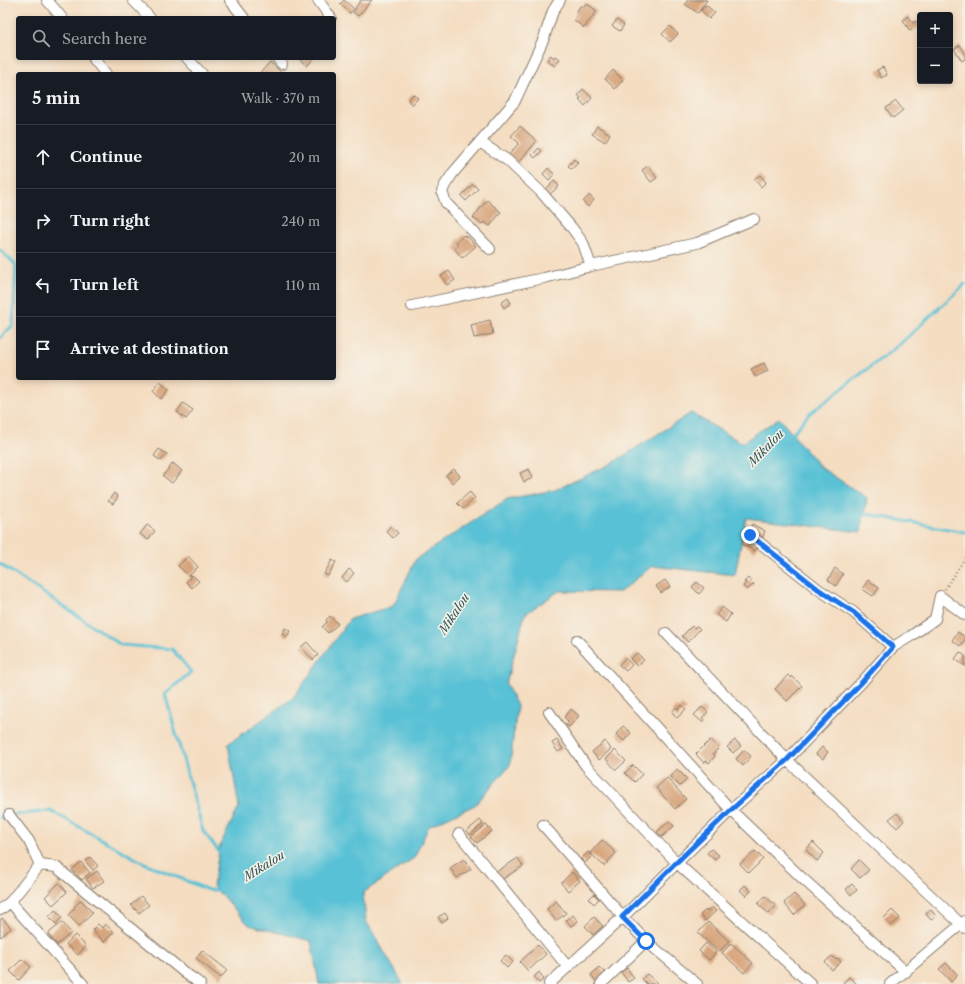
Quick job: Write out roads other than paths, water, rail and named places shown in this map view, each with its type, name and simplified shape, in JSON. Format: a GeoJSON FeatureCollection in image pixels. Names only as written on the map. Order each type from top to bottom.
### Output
{"type":"FeatureCollection","features":[{"type":"Feature","properties":{"kind":"street"},"geometry":{"type":"LineString","coordinates":[[47,0],[60,16]]}},
{"type":"Feature","properties":{"kind":"street"},"geometry":{"type":"LineString","coordinates":[[133,0],[148,16]]}},
{"type":"Feature","properties":{"kind":"street"},"geometry":{"type":"LineString","coordinates":[[230,0],[242,16]]}},
{"type":"Feature","properties":{"kind":"street"},"geometry":{"type":"LineString","coordinates":[[318,0],[330,16]]}},
{"type":"Feature","properties":{"kind":"street"},"geometry":{"type":"LineString","coordinates":[[490,249],[446,203],[442,192],[453,173],[516,101],[544,38],[553,11],[560,0]]}},
{"type":"Feature","properties":{"kind":"street"},"geometry":{"type":"LineString","coordinates":[[95,60],[104,72]]}},
{"type":"Feature","properties":{"kind":"street"},"geometry":{"type":"LineString","coordinates":[[189,60],[200,72]]}},
{"type":"Feature","properties":{"kind":"street"},"geometry":{"type":"LineString","coordinates":[[480,142],[507,160],[541,192],[572,228],[582,243],[591,266]]}},
{"type":"Feature","properties":{"kind":"street"},"geometry":{"type":"LineString","coordinates":[[412,306],[697,243],[754,219]]}},
{"type":"Feature","properties":{"kind":"street"},"geometry":{"type":"LineString","coordinates":[[750,535],[818,589],[853,612],[893,647]]}},
{"type":"Feature","properties":{"kind":"street"},"geometry":{"type":"LineString","coordinates":[[549,984],[622,917],[731,810],[787,760],[862,682],[893,647],[935,619],[940,596],[965,615]]}},
{"type":"Feature","properties":{"kind":"street"},"geometry":{"type":"LineString","coordinates":[[666,633],[787,760],[964,925],[890,984]]}},
{"type":"Feature","properties":{"kind":"street"},"geometry":{"type":"LineString","coordinates":[[577,640],[731,810],[801,877],[906,972]]}},
{"type":"Feature","properties":{"kind":"street"},"geometry":{"type":"LineString","coordinates":[[549,712],[586,766],[677,862],[811,984]]}},
{"type":"Feature","properties":{"kind":"street"},"geometry":{"type":"LineString","coordinates":[[9,815],[29,841],[40,865]]}},
{"type":"Feature","properties":{"kind":"street"},"geometry":{"type":"LineString","coordinates":[[543,825],[622,917],[646,941],[696,984]]}},
{"type":"Feature","properties":{"kind":"street"},"geometry":{"type":"LineString","coordinates":[[459,834],[567,966]]}},
{"type":"Feature","properties":{"kind":"street"},"geometry":{"type":"LineString","coordinates":[[0,910],[10,902],[40,865]]}},
{"type":"Feature","properties":{"kind":"street"},"geometry":{"type":"LineString","coordinates":[[40,865],[56,867],[178,968],[200,984]]}},
{"type":"Feature","properties":{"kind":"street"},"geometry":{"type":"LineString","coordinates":[[10,902],[83,984]]}},
{"type":"Feature","properties":{"kind":"street"},"geometry":{"type":"LineString","coordinates":[[601,984],[646,941]]}},
{"type":"Feature","properties":{"kind":"water"},"geometry":{"type":"Polygon","coordinates":[[[691,413],[742,443],[779,418],[820,467],[867,498],[861,532],[746,518],[735,575],[652,566],[620,592],[559,591],[525,614],[506,684],[517,706],[510,765],[475,805],[429,826],[414,858],[363,893],[366,921],[403,984],[319,984],[311,941],[249,925],[213,886],[220,845],[239,807],[228,744],[293,698],[350,619],[393,606],[416,559],[507,499],[555,490],[611,464],[691,413]]]}},
{"type":"Feature","properties":{"kind":"waterway"},"geometry":{"type":"LineString","coordinates":[[0,250],[16,265],[13,325],[0,338]]}},
{"type":"Feature","properties":{"kind":"waterway","name":"Mikalou"},"geometry":{"type":"LineString","coordinates":[[790,436],[810,413],[900,344],[965,284]]}},
{"type":"Feature","properties":{"kind":"waterway"},"geometry":{"type":"LineString","coordinates":[[860,513],[965,532]]}},
{"type":"Feature","properties":{"kind":"waterway"},"geometry":{"type":"LineString","coordinates":[[0,564],[121,645],[172,649],[191,672],[165,694],[203,831],[221,854]]}},
{"type":"Feature","properties":{"kind":"waterway","name":"Mikalou"},"geometry":{"type":"LineString","coordinates":[[12,815],[51,811],[142,862],[208,890],[221,890]]}},
{"type":"Feature","properties":{"kind":"waterway","name":"Mikalou"},"geometry":{"type":"LineString","coordinates":[[0,817],[7,816]]}}]}
